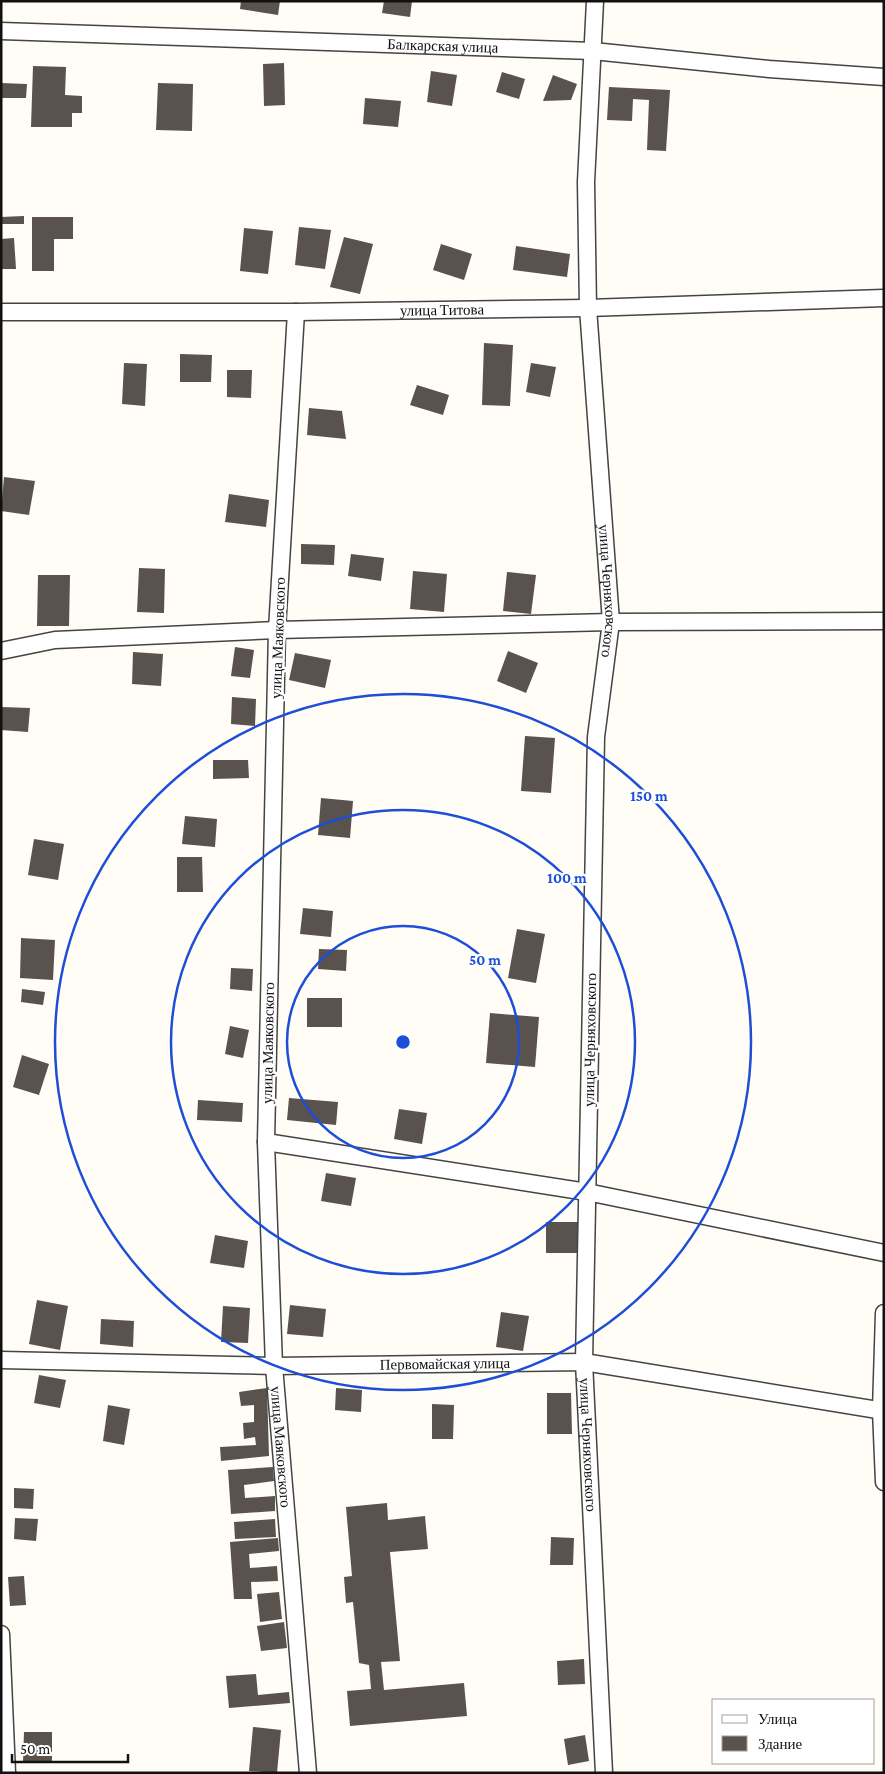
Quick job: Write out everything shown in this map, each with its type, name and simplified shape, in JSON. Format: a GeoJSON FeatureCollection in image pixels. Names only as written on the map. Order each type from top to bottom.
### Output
{"type":"FeatureCollection","features":[{"type":"Feature","properties":{"kind":"street","name":"улица Черняховского"},"geometry":{"type":"LineString","coordinates":[[595,1],[586,182],[588,308],[610,622],[596,737],[584,1362],[604,1773]]}},
{"type":"Feature","properties":{"kind":"street","name":"Балкарская улица"},"geometry":{"type":"LineString","coordinates":[[1,31],[593,51],[769,69],[884,76]]}},
{"type":"Feature","properties":{"kind":"street","name":"улица Титова"},"geometry":{"type":"LineString","coordinates":[[1,312],[296,312],[588,308],[884,298]]}},
{"type":"Feature","properties":{"kind":"street","name":"улица Маяковского"},"geometry":{"type":"LineString","coordinates":[[296,312],[277,630],[266,1142],[274,1366],[308,1773]]}},
{"type":"Feature","properties":{"kind":"street"},"geometry":{"type":"LineString","coordinates":[[1,651],[55,640],[277,630],[610,622],[884,621]]}},
{"type":"Feature","properties":{"kind":"street"},"geometry":{"type":"LineString","coordinates":[[266,1142],[587,1192],[884,1253]]}},
{"type":"Feature","properties":{"kind":"street"},"geometry":{"type":"LineString","coordinates":[[884,1313],[884,1482]]}},
{"type":"Feature","properties":{"kind":"street","name":"Первомайская улица"},"geometry":{"type":"LineString","coordinates":[[1,1360],[274,1366],[584,1362],[883,1410]]}},
{"type":"Feature","properties":{"kind":"street"},"geometry":{"type":"LineString","coordinates":[[1,1634],[7,1773]]}},
{"type":"Feature","properties":{"kind":"building"},"geometry":{"type":"Polygon","coordinates":[[[241,1],[280,1],[278,15],[240,9],[241,1]]]}},
{"type":"Feature","properties":{"kind":"building"},"geometry":{"type":"Polygon","coordinates":[[[384,1],[412,1],[410,17],[382,13],[384,1]]]}},
{"type":"Feature","properties":{"kind":"building"},"geometry":{"type":"Polygon","coordinates":[[[284,63],[285,105],[264,106],[263,64],[284,63]]]}},
{"type":"Feature","properties":{"kind":"building"},"geometry":{"type":"Polygon","coordinates":[[[33,66],[66,67],[65,95],[82,96],[82,113],[72,113],[72,127],[31,127],[33,66]]]}},
{"type":"Feature","properties":{"kind":"building"},"geometry":{"type":"Polygon","coordinates":[[[431,71],[457,75],[452,106],[427,102],[431,71]]]}},
{"type":"Feature","properties":{"kind":"building"},"geometry":{"type":"Polygon","coordinates":[[[502,72],[525,79],[519,99],[496,92],[502,72]]]}},
{"type":"Feature","properties":{"kind":"building"},"geometry":{"type":"Polygon","coordinates":[[[553,75],[577,84],[571,100],[543,101],[553,75]]]}},
{"type":"Feature","properties":{"kind":"building"},"geometry":{"type":"Polygon","coordinates":[[[1,83],[27,84],[26,98],[1,98],[1,83]]]}},
{"type":"Feature","properties":{"kind":"building"},"geometry":{"type":"Polygon","coordinates":[[[158,83],[193,84],[192,131],[156,130],[158,83]]]}},
{"type":"Feature","properties":{"kind":"building"},"geometry":{"type":"Polygon","coordinates":[[[609,87],[670,90],[666,151],[647,150],[649,100],[633,99],[632,121],[607,120],[609,87]]]}},
{"type":"Feature","properties":{"kind":"building"},"geometry":{"type":"Polygon","coordinates":[[[365,98],[401,101],[398,127],[363,124],[365,98]]]}},
{"type":"Feature","properties":{"kind":"building"},"geometry":{"type":"Polygon","coordinates":[[[24,216],[24,224],[1,224],[1,217],[24,216]]]}},
{"type":"Feature","properties":{"kind":"building"},"geometry":{"type":"Polygon","coordinates":[[[32,217],[73,217],[73,239],[54,239],[54,271],[32,271],[32,217]]]}},
{"type":"Feature","properties":{"kind":"building"},"geometry":{"type":"Polygon","coordinates":[[[299,227],[331,230],[325,269],[295,265],[299,227]]]}},
{"type":"Feature","properties":{"kind":"building"},"geometry":{"type":"Polygon","coordinates":[[[244,228],[273,231],[268,274],[240,271],[244,228]]]}},
{"type":"Feature","properties":{"kind":"building"},"geometry":{"type":"Polygon","coordinates":[[[344,237],[373,244],[360,294],[330,287],[344,237]]]}},
{"type":"Feature","properties":{"kind":"building"},"geometry":{"type":"Polygon","coordinates":[[[14,238],[16,269],[1,269],[1,239],[14,238]]]}},
{"type":"Feature","properties":{"kind":"building"},"geometry":{"type":"Polygon","coordinates":[[[441,244],[472,254],[464,280],[433,270],[441,244]]]}},
{"type":"Feature","properties":{"kind":"building"},"geometry":{"type":"Polygon","coordinates":[[[516,246],[570,254],[567,277],[513,270],[516,246]]]}},
{"type":"Feature","properties":{"kind":"building"},"geometry":{"type":"Polygon","coordinates":[[[484,343],[513,345],[510,406],[482,405],[484,343]]]}},
{"type":"Feature","properties":{"kind":"building"},"geometry":{"type":"Polygon","coordinates":[[[180,354],[212,355],[211,382],[180,382],[180,354]]]}},
{"type":"Feature","properties":{"kind":"building"},"geometry":{"type":"Polygon","coordinates":[[[124,363],[147,364],[145,406],[122,404],[124,363]]]}},
{"type":"Feature","properties":{"kind":"building"},"geometry":{"type":"Polygon","coordinates":[[[531,363],[556,367],[550,397],[526,392],[531,363]]]}},
{"type":"Feature","properties":{"kind":"building"},"geometry":{"type":"Polygon","coordinates":[[[227,370],[252,370],[251,398],[227,397],[227,370]]]}},
{"type":"Feature","properties":{"kind":"building"},"geometry":{"type":"Polygon","coordinates":[[[417,385],[449,395],[443,415],[410,405],[417,385]]]}},
{"type":"Feature","properties":{"kind":"building"},"geometry":{"type":"Polygon","coordinates":[[[309,408],[342,411],[346,439],[307,435],[309,408]]]}},
{"type":"Feature","properties":{"kind":"building"},"geometry":{"type":"Polygon","coordinates":[[[4,477],[35,481],[29,515],[1,511],[4,477]]]}},
{"type":"Feature","properties":{"kind":"building"},"geometry":{"type":"Polygon","coordinates":[[[229,494],[269,500],[266,527],[225,522],[229,494]]]}},
{"type":"Feature","properties":{"kind":"building"},"geometry":{"type":"Polygon","coordinates":[[[301,544],[335,545],[334,565],[301,564],[301,544]]]}},
{"type":"Feature","properties":{"kind":"building"},"geometry":{"type":"Polygon","coordinates":[[[351,554],[384,558],[381,581],[348,576],[351,554]]]}},
{"type":"Feature","properties":{"kind":"building"},"geometry":{"type":"Polygon","coordinates":[[[139,568],[165,569],[164,613],[137,612],[139,568]]]}},
{"type":"Feature","properties":{"kind":"building"},"geometry":{"type":"Polygon","coordinates":[[[413,571],[447,574],[444,612],[410,609],[413,571]]]}},
{"type":"Feature","properties":{"kind":"building"},"geometry":{"type":"Polygon","coordinates":[[[507,572],[536,575],[531,614],[503,611],[507,572]]]}},
{"type":"Feature","properties":{"kind":"building"},"geometry":{"type":"Polygon","coordinates":[[[38,575],[70,575],[69,626],[37,626],[38,575]]]}},
{"type":"Feature","properties":{"kind":"building"},"geometry":{"type":"Polygon","coordinates":[[[235,647],[254,650],[250,678],[231,676],[235,647]]]}},
{"type":"Feature","properties":{"kind":"building"},"geometry":{"type":"Polygon","coordinates":[[[508,651],[538,663],[526,693],[497,681],[508,651]]]}},
{"type":"Feature","properties":{"kind":"building"},"geometry":{"type":"Polygon","coordinates":[[[133,652],[163,654],[161,686],[132,684],[133,652]]]}},
{"type":"Feature","properties":{"kind":"building"},"geometry":{"type":"Polygon","coordinates":[[[295,653],[331,660],[325,688],[289,680],[295,653]]]}},
{"type":"Feature","properties":{"kind":"building"},"geometry":{"type":"Polygon","coordinates":[[[232,697],[256,699],[255,726],[231,724],[232,697]]]}},
{"type":"Feature","properties":{"kind":"building"},"geometry":{"type":"Polygon","coordinates":[[[2,707],[30,708],[28,732],[1,730],[2,707]]]}},
{"type":"Feature","properties":{"kind":"building"},"geometry":{"type":"Polygon","coordinates":[[[525,736],[555,738],[551,793],[521,791],[525,736]]]}},
{"type":"Feature","properties":{"kind":"building"},"geometry":{"type":"Polygon","coordinates":[[[213,760],[248,760],[249,778],[213,779],[213,760]]]}},
{"type":"Feature","properties":{"kind":"building"},"geometry":{"type":"Polygon","coordinates":[[[321,798],[353,801],[350,838],[318,835],[321,798]]]}},
{"type":"Feature","properties":{"kind":"building"},"geometry":{"type":"Polygon","coordinates":[[[185,816],[217,819],[215,847],[182,844],[185,816]]]}},
{"type":"Feature","properties":{"kind":"building"},"geometry":{"type":"Polygon","coordinates":[[[34,839],[64,844],[58,880],[28,875],[34,839]]]}},
{"type":"Feature","properties":{"kind":"building"},"geometry":{"type":"Polygon","coordinates":[[[177,857],[202,857],[203,892],[177,892],[177,857]]]}},
{"type":"Feature","properties":{"kind":"building"},"geometry":{"type":"Polygon","coordinates":[[[303,908],[333,911],[331,937],[300,934],[303,908]]]}},
{"type":"Feature","properties":{"kind":"building"},"geometry":{"type":"Polygon","coordinates":[[[517,929],[545,934],[536,983],[508,978],[517,929]]]}},
{"type":"Feature","properties":{"kind":"building"},"geometry":{"type":"Polygon","coordinates":[[[21,938],[55,940],[53,980],[20,978],[21,938]]]}},
{"type":"Feature","properties":{"kind":"building"},"geometry":{"type":"Polygon","coordinates":[[[319,949],[347,950],[346,971],[318,969],[319,949]]]}},
{"type":"Feature","properties":{"kind":"building"},"geometry":{"type":"Polygon","coordinates":[[[231,968],[253,969],[252,991],[230,989],[231,968]]]}},
{"type":"Feature","properties":{"kind":"building"},"geometry":{"type":"Polygon","coordinates":[[[22,989],[45,992],[43,1005],[21,1002],[22,989]]]}},
{"type":"Feature","properties":{"kind":"building"},"geometry":{"type":"Polygon","coordinates":[[[307,998],[342,998],[342,1027],[307,1027],[307,998]]]}},
{"type":"Feature","properties":{"kind":"building"},"geometry":{"type":"Polygon","coordinates":[[[490,1013],[539,1017],[535,1067],[486,1063],[490,1013]]]}},
{"type":"Feature","properties":{"kind":"building"},"geometry":{"type":"Polygon","coordinates":[[[230,1026],[249,1030],[243,1058],[225,1054],[230,1026]]]}},
{"type":"Feature","properties":{"kind":"building"},"geometry":{"type":"Polygon","coordinates":[[[22,1055],[49,1064],[39,1095],[13,1087],[22,1055]]]}},
{"type":"Feature","properties":{"kind":"building"},"geometry":{"type":"Polygon","coordinates":[[[289,1098],[338,1102],[336,1125],[287,1120],[289,1098]]]}},
{"type":"Feature","properties":{"kind":"building"},"geometry":{"type":"Polygon","coordinates":[[[198,1100],[243,1103],[242,1122],[197,1120],[198,1100]]]}},
{"type":"Feature","properties":{"kind":"building"},"geometry":{"type":"Polygon","coordinates":[[[399,1109],[427,1113],[422,1144],[394,1139],[399,1109]]]}},
{"type":"Feature","properties":{"kind":"building"},"geometry":{"type":"Polygon","coordinates":[[[326,1173],[356,1178],[351,1206],[321,1201],[326,1173]]]}},
{"type":"Feature","properties":{"kind":"building"},"geometry":{"type":"Polygon","coordinates":[[[546,1222],[582,1222],[582,1253],[546,1253],[546,1222]]]}},
{"type":"Feature","properties":{"kind":"building"},"geometry":{"type":"Polygon","coordinates":[[[215,1235],[248,1241],[244,1268],[210,1263],[215,1235]]]}},
{"type":"Feature","properties":{"kind":"building"},"geometry":{"type":"Polygon","coordinates":[[[37,1300],[68,1306],[60,1350],[29,1344],[37,1300]]]}},
{"type":"Feature","properties":{"kind":"building"},"geometry":{"type":"Polygon","coordinates":[[[290,1305],[326,1309],[323,1337],[287,1334],[290,1305]]]}},
{"type":"Feature","properties":{"kind":"building"},"geometry":{"type":"Polygon","coordinates":[[[223,1306],[250,1308],[248,1343],[221,1342],[223,1306]]]}},
{"type":"Feature","properties":{"kind":"building"},"geometry":{"type":"Polygon","coordinates":[[[501,1312],[529,1316],[523,1351],[496,1347],[501,1312]]]}},
{"type":"Feature","properties":{"kind":"building"},"geometry":{"type":"Polygon","coordinates":[[[101,1319],[134,1321],[133,1347],[100,1344],[101,1319]]]}},
{"type":"Feature","properties":{"kind":"building"},"geometry":{"type":"Polygon","coordinates":[[[39,1375],[66,1380],[60,1408],[34,1403],[39,1375]]]}},
{"type":"Feature","properties":{"kind":"building"},"geometry":{"type":"Polygon","coordinates":[[[267,1388],[269,1456],[221,1461],[220,1447],[256,1445],[255,1437],[244,1439],[243,1423],[254,1422],[254,1405],[241,1406],[239,1392],[267,1388]]]}},
{"type":"Feature","properties":{"kind":"building"},"geometry":{"type":"Polygon","coordinates":[[[336,1388],[362,1390],[361,1412],[335,1410],[336,1388]]]}},
{"type":"Feature","properties":{"kind":"building"},"geometry":{"type":"Polygon","coordinates":[[[547,1393],[571,1393],[572,1434],[547,1434],[547,1393]]]}},
{"type":"Feature","properties":{"kind":"building"},"geometry":{"type":"Polygon","coordinates":[[[432,1404],[454,1405],[453,1439],[432,1439],[432,1404]]]}},
{"type":"Feature","properties":{"kind":"building"},"geometry":{"type":"Polygon","coordinates":[[[108,1405],[130,1409],[124,1445],[103,1441],[108,1405]]]}},
{"type":"Feature","properties":{"kind":"building"},"geometry":{"type":"Polygon","coordinates":[[[273,1467],[274,1481],[244,1485],[245,1498],[275,1496],[275,1511],[231,1514],[228,1470],[273,1467]]]}},
{"type":"Feature","properties":{"kind":"building"},"geometry":{"type":"Polygon","coordinates":[[[14,1488],[34,1489],[33,1509],[14,1508],[14,1488]]]}},
{"type":"Feature","properties":{"kind":"building"},"geometry":{"type":"Polygon","coordinates":[[[387,1503],[388,1520],[425,1516],[428,1549],[390,1552],[400,1661],[381,1662],[384,1690],[464,1683],[467,1716],[350,1726],[347,1691],[371,1689],[369,1665],[359,1663],[353,1602],[346,1603],[344,1577],[352,1576],[346,1507],[387,1503]]]}},
{"type":"Feature","properties":{"kind":"building"},"geometry":{"type":"Polygon","coordinates":[[[15,1518],[38,1519],[36,1541],[14,1539],[15,1518]]]}},
{"type":"Feature","properties":{"kind":"building"},"geometry":{"type":"Polygon","coordinates":[[[275,1519],[276,1537],[235,1539],[234,1522],[275,1519]]]}},
{"type":"Feature","properties":{"kind":"building"},"geometry":{"type":"Polygon","coordinates":[[[551,1537],[574,1538],[573,1565],[550,1565],[551,1537]]]}},
{"type":"Feature","properties":{"kind":"building"},"geometry":{"type":"Polygon","coordinates":[[[278,1538],[279,1551],[249,1554],[250,1568],[277,1566],[278,1581],[251,1582],[252,1599],[234,1599],[230,1542],[278,1538]]]}},
{"type":"Feature","properties":{"kind":"building"},"geometry":{"type":"Polygon","coordinates":[[[24,1576],[26,1605],[10,1606],[8,1577],[24,1576]]]}},
{"type":"Feature","properties":{"kind":"building"},"geometry":{"type":"Polygon","coordinates":[[[279,1592],[282,1619],[260,1622],[257,1594],[279,1592]]]}},
{"type":"Feature","properties":{"kind":"building"},"geometry":{"type":"Polygon","coordinates":[[[284,1622],[287,1648],[261,1651],[257,1626],[284,1622]]]}},
{"type":"Feature","properties":{"kind":"building"},"geometry":{"type":"Polygon","coordinates":[[[584,1659],[585,1684],[558,1685],[557,1661],[584,1659]]]}},
{"type":"Feature","properties":{"kind":"building"},"geometry":{"type":"Polygon","coordinates":[[[256,1674],[258,1695],[289,1692],[290,1703],[229,1708],[226,1676],[256,1674]]]}},
{"type":"Feature","properties":{"kind":"building"},"geometry":{"type":"Polygon","coordinates":[[[253,1727],[281,1730],[277,1773],[249,1771],[253,1727]]]}},
{"type":"Feature","properties":{"kind":"building"},"geometry":{"type":"Polygon","coordinates":[[[24,1732],[52,1732],[52,1761],[23,1761],[24,1732]]]}},
{"type":"Feature","properties":{"kind":"building"},"geometry":{"type":"Polygon","coordinates":[[[585,1735],[589,1761],[568,1765],[564,1739],[585,1735]]]}}]}
